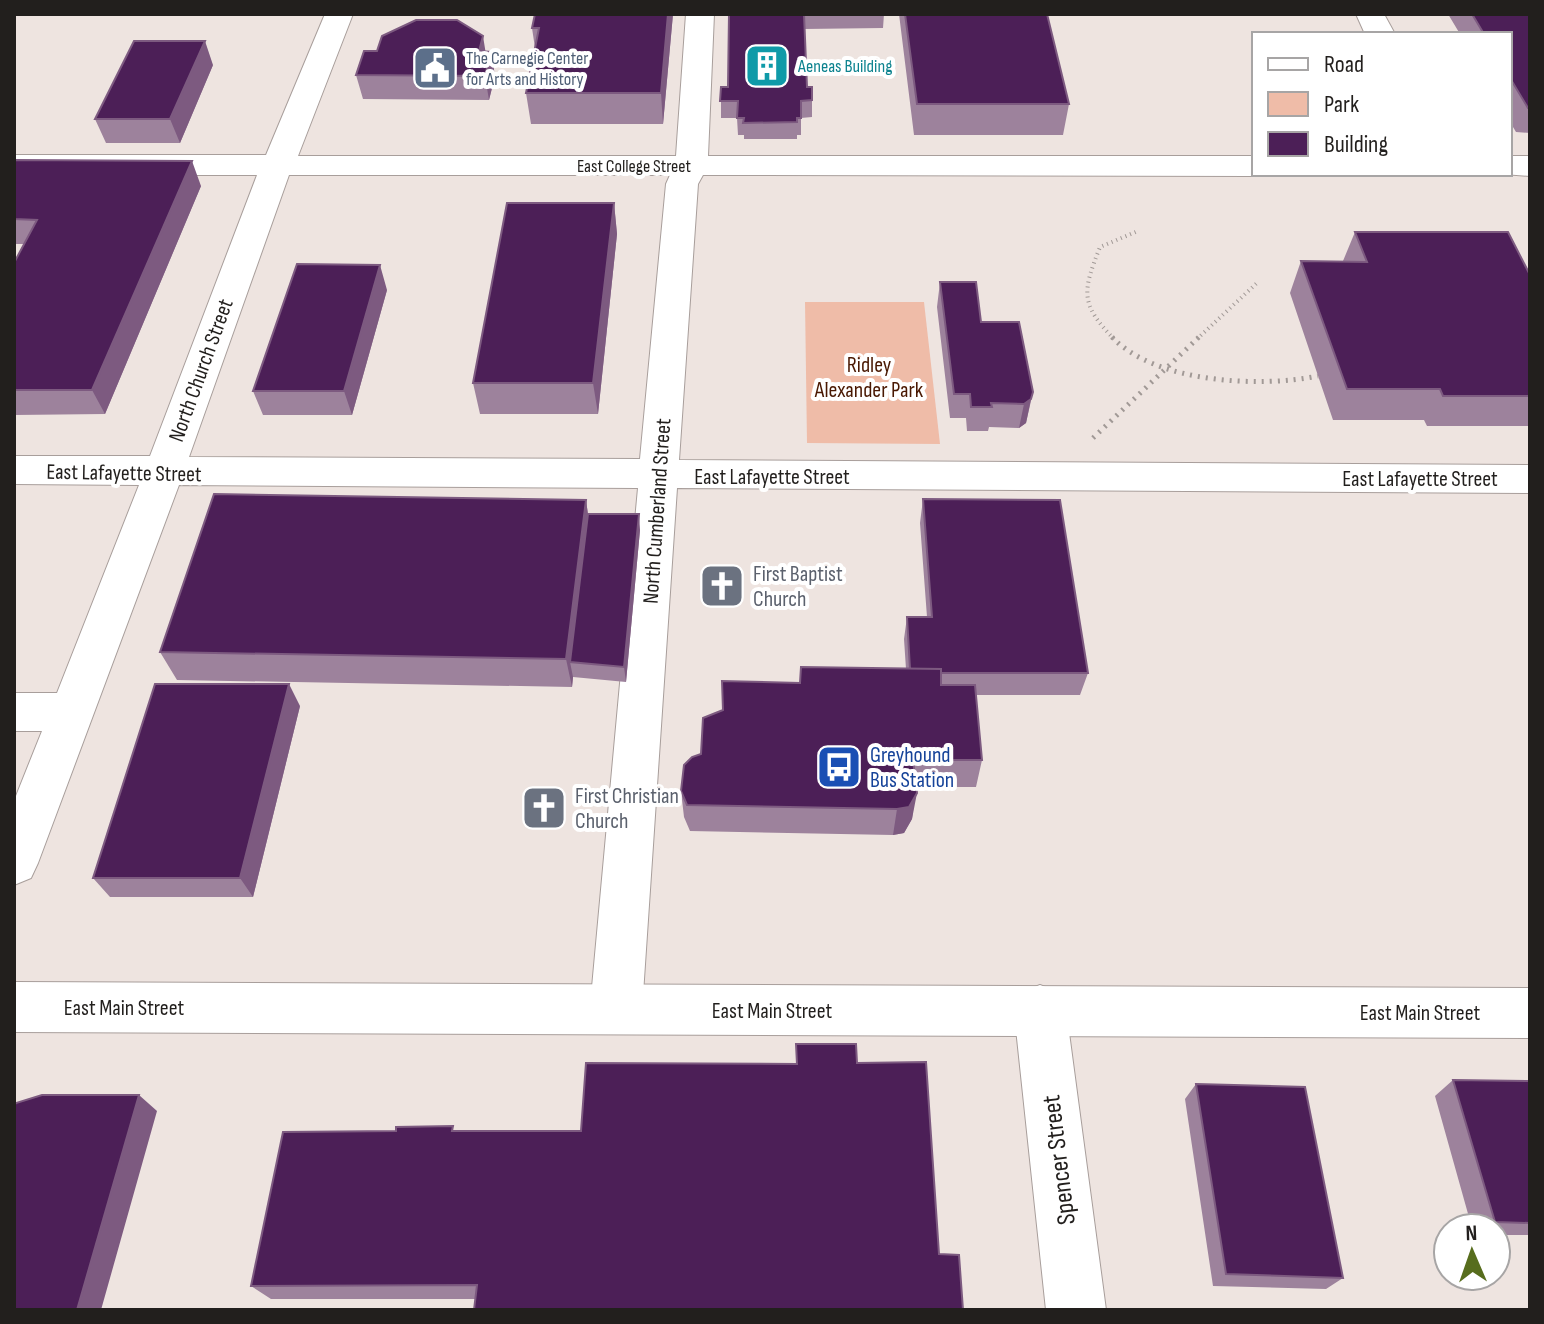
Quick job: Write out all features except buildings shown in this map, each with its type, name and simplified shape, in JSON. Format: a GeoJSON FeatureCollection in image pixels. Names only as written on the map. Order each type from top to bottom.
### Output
{"type":"FeatureCollection","features":[{"type":"Feature","properties":{"kind":"street","name":"North Church Street"},"geometry":{"type":"LineString","coordinates":[[14,863],[164,472],[267,185],[278,166],[339,14]]}},
{"type":"Feature","properties":{"kind":"street","name":"North Cumberland Street"},"geometry":{"type":"LineString","coordinates":[[616,1009],[682,184],[691,166],[700,14]]}},
{"type":"Feature","properties":{"kind":"street"},"geometry":{"type":"LineString","coordinates":[[1370,14],[1379,32]]}},
{"type":"Feature","properties":{"kind":"street","name":"East College Street"},"geometry":{"type":"LineString","coordinates":[[14,165],[1252,166]]}},
{"type":"Feature","properties":{"kind":"street","name":"East Lafayette Street"},"geometry":{"type":"LineString","coordinates":[[14,470],[1530,479]]}},
{"type":"Feature","properties":{"kind":"street"},"geometry":{"type":"LineString","coordinates":[[14,712],[71,712]]}},
{"type":"Feature","properties":{"kind":"street","name":"East Main Street"},"geometry":{"type":"LineString","coordinates":[[14,1007],[1530,1013]]}},
{"type":"Feature","properties":{"kind":"street","name":"Spencer Street"},"geometry":{"type":"LineString","coordinates":[[1040,1010],[1076,1310]]}},
{"type":"Feature","properties":{"kind":"path"},"geometry":{"type":"LineString","coordinates":[[1138,231],[1100,247],[1085,276],[1084,294],[1099,325],[1113,339],[1166,368],[1214,381],[1242,385],[1287,384],[1318,376]]}},
{"type":"Feature","properties":{"kind":"path"},"geometry":{"type":"LineString","coordinates":[[1091,439],[1258,282]]}},
{"type":"Feature","properties":{"kind":"green space","name":"Ridley Alexander Park"},"geometry":{"type":"Polygon","coordinates":[[[805,302],[924,302],[940,444],[807,443],[805,302]]]}},
{"type":"Feature","properties":{"kind":"place","name":"Aeneas Building"},"geometry":{"type":"Point","coordinates":[767,66]}},
{"type":"Feature","properties":{"kind":"place","name":"The Carnegie Center for Arts and History"},"geometry":{"type":"Point","coordinates":[435,68]}},
{"type":"Feature","properties":{"kind":"place","name":"First Baptist Church"},"geometry":{"type":"Point","coordinates":[722,586]}},
{"type":"Feature","properties":{"kind":"place","name":"Greyhound Bus Station"},"geometry":{"type":"Point","coordinates":[839,767]}},
{"type":"Feature","properties":{"kind":"place","name":"First Christian Church"},"geometry":{"type":"Point","coordinates":[544,808]}}]}
